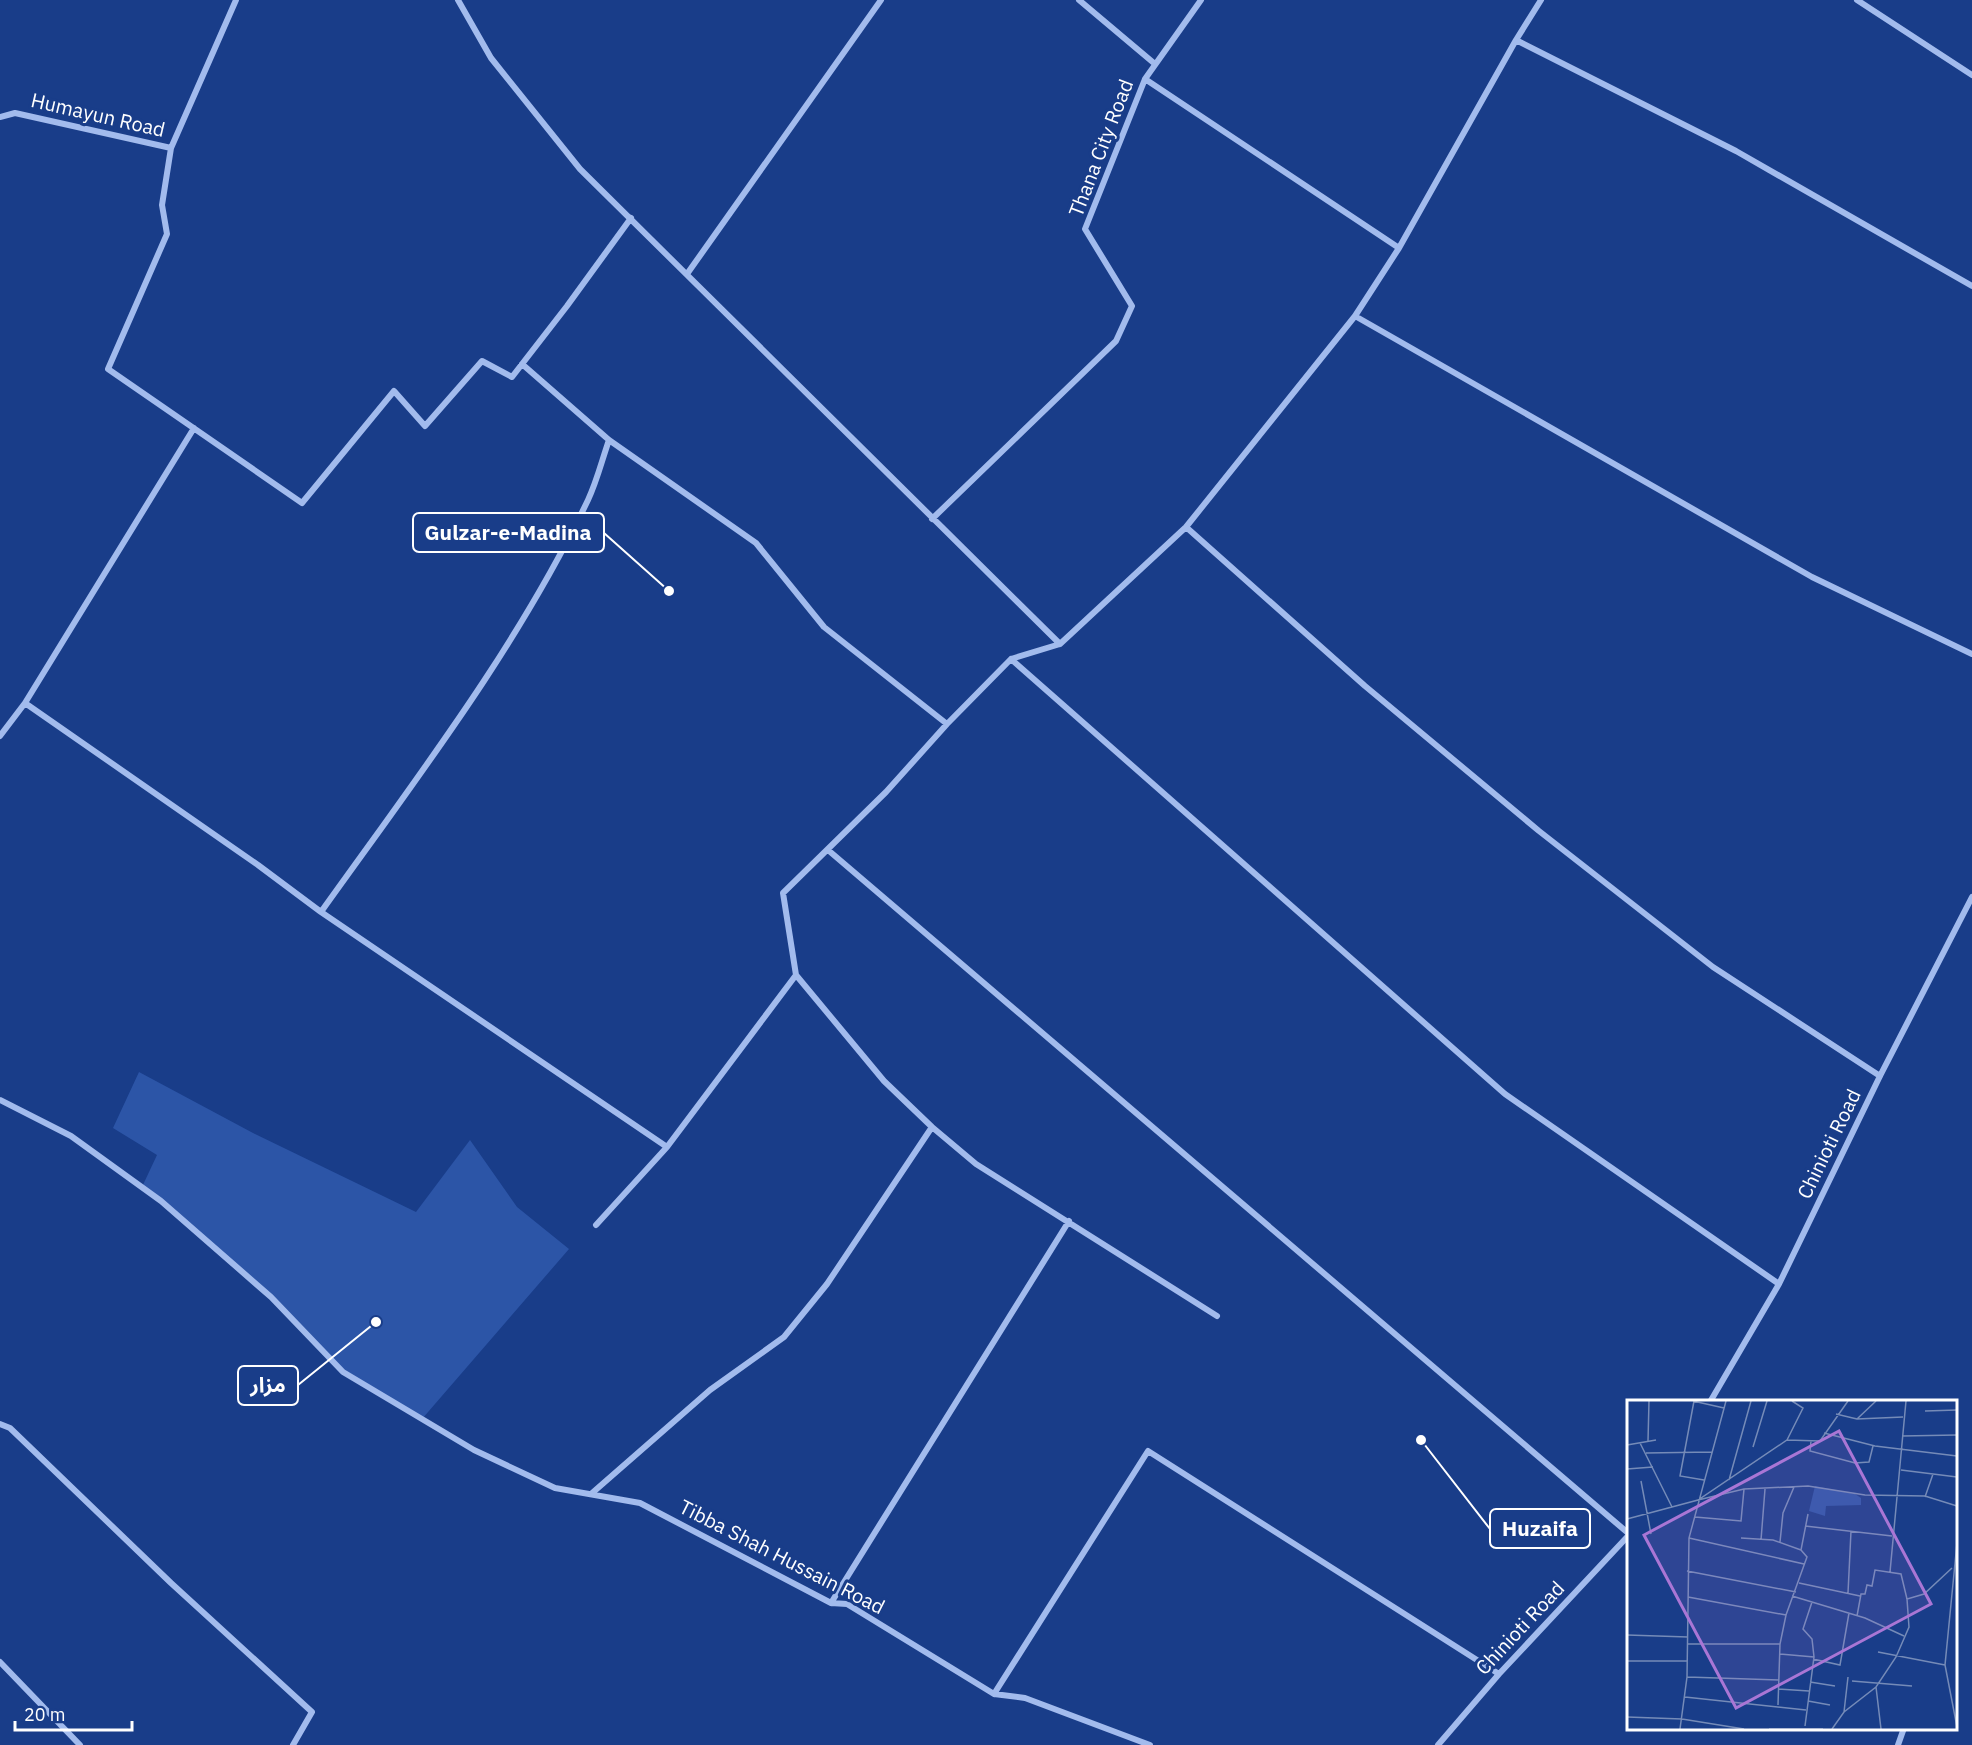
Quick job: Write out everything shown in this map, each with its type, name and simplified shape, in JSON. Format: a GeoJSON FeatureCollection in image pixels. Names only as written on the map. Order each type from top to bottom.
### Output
{"type":"FeatureCollection","features":[{"type":"Feature","properties":{"kind":"street","name":"Humayun Road"},"geometry":{"type":"LineString","coordinates":[[0,117],[15,113],[171,148],[236,0]]}},
{"type":"Feature","properties":{"kind":"street"},"geometry":{"type":"LineString","coordinates":[[458,0],[498,68],[580,169],[1060,644]]}},
{"type":"Feature","properties":{"kind":"street"},"geometry":{"type":"LineString","coordinates":[[687,274],[881,0]]}},
{"type":"Feature","properties":{"kind":"street"},"geometry":{"type":"LineString","coordinates":[[1079,0],[1155,64]]}},
{"type":"Feature","properties":{"kind":"street","name":"Thana City Road"},"geometry":{"type":"LineString","coordinates":[[932,519],[1116,341],[1132,306],[1086,229],[1145,79],[1201,0]]}},
{"type":"Feature","properties":{"kind":"street"},"geometry":{"type":"LineString","coordinates":[[1217,1316],[976,1164],[932,1127],[884,1081],[796,975],[783,893],[886,792],[947,724],[1011,659],[1060,644],[1186,527],[1355,316],[1399,248],[1516,40],[1541,0]]}},
{"type":"Feature","properties":{"kind":"street"},"geometry":{"type":"LineString","coordinates":[[1857,0],[1972,75]]}},
{"type":"Feature","properties":{"kind":"street"},"geometry":{"type":"LineString","coordinates":[[1516,40],[1736,151],[1972,286]]}},
{"type":"Feature","properties":{"kind":"street"},"geometry":{"type":"LineString","coordinates":[[1145,79],[1399,248]]}},
{"type":"Feature","properties":{"kind":"street"},"geometry":{"type":"LineString","coordinates":[[171,148],[162,205],[167,234],[108,369],[302,503],[394,391],[425,426],[482,361],[512,377],[631,218]]}},
{"type":"Feature","properties":{"kind":"street"},"geometry":{"type":"LineString","coordinates":[[1355,316],[1812,577],[1972,654]]}},
{"type":"Feature","properties":{"kind":"street"},"geometry":{"type":"LineString","coordinates":[[522,364],[609,440],[756,543],[824,627],[947,724]]}},
{"type":"Feature","properties":{"kind":"street"},"geometry":{"type":"LineString","coordinates":[[0,736],[25,703],[195,428]]}},
{"type":"Feature","properties":{"kind":"street"},"geometry":{"type":"LineString","coordinates":[[321,912],[465,711],[533,603],[589,498],[609,440]]}},
{"type":"Feature","properties":{"kind":"street"},"geometry":{"type":"LineString","coordinates":[[1186,527],[1365,686],[1539,831],[1713,967],[1880,1076]]}},
{"type":"Feature","properties":{"kind":"street"},"geometry":{"type":"LineString","coordinates":[[1011,659],[1505,1094],[1779,1284]]}},
{"type":"Feature","properties":{"kind":"street"},"geometry":{"type":"LineString","coordinates":[[25,703],[258,865],[321,912],[667,1148]]}},
{"type":"Feature","properties":{"kind":"street"},"geometry":{"type":"LineString","coordinates":[[828,850],[1627,1533]]}},
{"type":"Feature","properties":{"kind":"street","name":"Chinioti Road"},"geometry":{"type":"LineString","coordinates":[[1711,1400],[1779,1284],[1880,1076],[1972,897]]}},
{"type":"Feature","properties":{"kind":"street"},"geometry":{"type":"LineString","coordinates":[[596,1226],[667,1148],[796,975]]}},
{"type":"Feature","properties":{"kind":"street","name":"Tibba Shah Hussain Road"},"geometry":{"type":"LineString","coordinates":[[0,1100],[71,1136],[161,1201],[271,1298],[343,1372],[474,1450],[555,1488],[640,1503],[831,1603],[847,1604],[994,1694],[1025,1698],[1150,1745]]}},
{"type":"Feature","properties":{"kind":"street"},"geometry":{"type":"LineString","coordinates":[[591,1494],[710,1390],[784,1336],[827,1284],[932,1127]]}},
{"type":"Feature","properties":{"kind":"street"},"geometry":{"type":"LineString","coordinates":[[831,1603],[1069,1221]]}},
{"type":"Feature","properties":{"kind":"street"},"geometry":{"type":"LineString","coordinates":[[0,1424],[10,1428],[171,1583],[312,1712],[293,1745]]}},
{"type":"Feature","properties":{"kind":"street"},"geometry":{"type":"LineString","coordinates":[[994,1694],[1148,1451],[1499,1674]]}},
{"type":"Feature","properties":{"kind":"street","name":"Chinioti Road"},"geometry":{"type":"LineString","coordinates":[[1438,1745],[1499,1674],[1627,1537]]}},
{"type":"Feature","properties":{"kind":"street"},"geometry":{"type":"LineString","coordinates":[[0,1662],[80,1745]]}},
{"type":"Feature","properties":{"kind":"street"},"geometry":{"type":"LineString","coordinates":[[1898,1745],[1903,1730]]}},
{"type":"Feature","properties":{"kind":"shaded area"},"geometry":{"type":"Polygon","coordinates":[[[139,1072],[253,1133],[416,1212],[470,1140],[517,1207],[569,1249],[422,1419],[343,1372],[271,1297],[142,1187],[157,1155],[113,1128],[139,1072]]]}},
{"type":"Feature","properties":{"kind":"place","name":"Gulzar-e-Madina"},"geometry":{"type":"Point","coordinates":[669,591]}},
{"type":"Feature","properties":{"kind":"place","name":"مزار"},"geometry":{"type":"Point","coordinates":[376,1322]}},
{"type":"Feature","properties":{"kind":"place","name":"Huzaifa"},"geometry":{"type":"Point","coordinates":[1421,1440]}}]}
